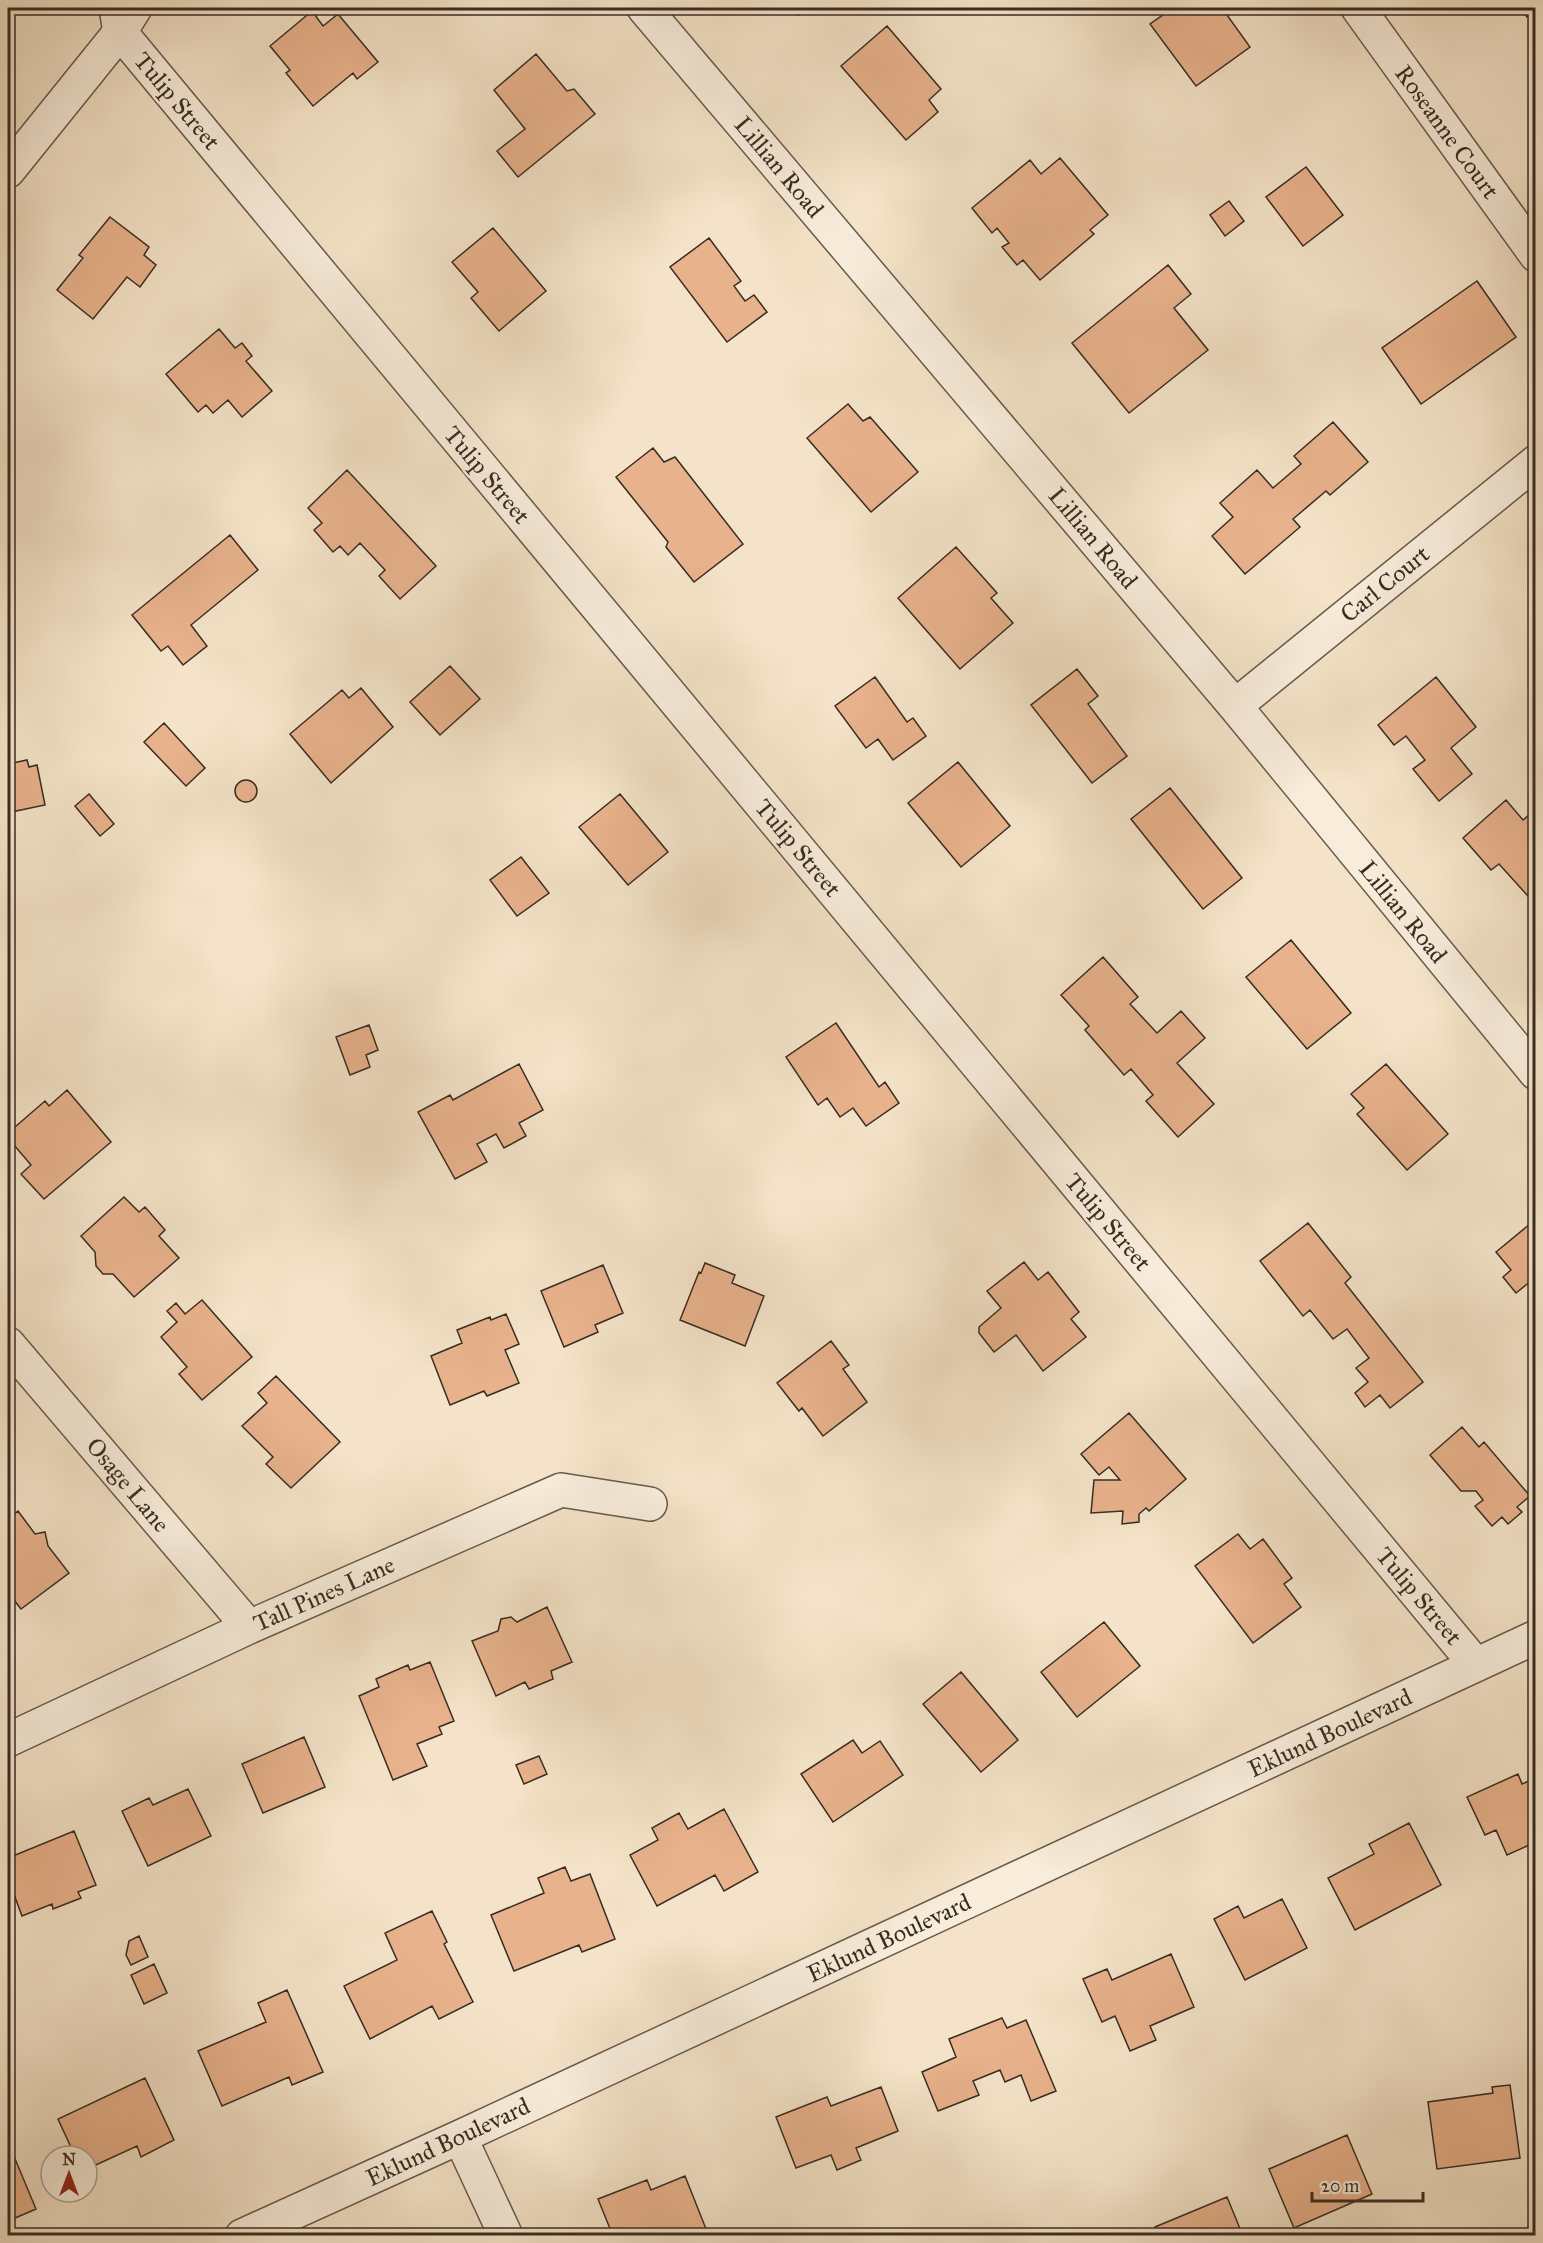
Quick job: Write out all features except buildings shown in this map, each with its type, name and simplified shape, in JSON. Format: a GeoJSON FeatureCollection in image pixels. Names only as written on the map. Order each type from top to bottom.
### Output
{"type":"FeatureCollection","features":[{"type":"Feature","properties":{"kind":"street","name":"Lillian Road"},"geometry":{"type":"LineString","coordinates":[[644,8],[1235,706],[1536,1073]]}},
{"type":"Feature","properties":{"kind":"street","name":"Roseanne Court"},"geometry":{"type":"LineString","coordinates":[[1358,8],[1536,255]]}},
{"type":"Feature","properties":{"kind":"street"},"geometry":{"type":"LineString","coordinates":[[8,171],[124,16]]}},
{"type":"Feature","properties":{"kind":"street","name":"Tulip Street"},"geometry":{"type":"LineString","coordinates":[[124,16],[1476,1665]]}},
{"type":"Feature","properties":{"kind":"street","name":"Carl Court"},"geometry":{"type":"LineString","coordinates":[[1235,706],[1536,462]]}},
{"type":"Feature","properties":{"kind":"street","name":"Osage Lane"},"geometry":{"type":"LineString","coordinates":[[8,1344],[249,1627]]}},
{"type":"Feature","properties":{"kind":"street","name":"Tall Pines Lane"},"geometry":{"type":"LineString","coordinates":[[8,1740],[249,1627],[561,1490],[650,1504]]}},
{"type":"Feature","properties":{"kind":"street","name":"Eklund Boulevard"},"geometry":{"type":"LineString","coordinates":[[242,2235],[460,2137],[1536,1637]]}},
{"type":"Feature","properties":{"kind":"street"},"geometry":{"type":"LineString","coordinates":[[460,2137],[506,2235]]}}]}
